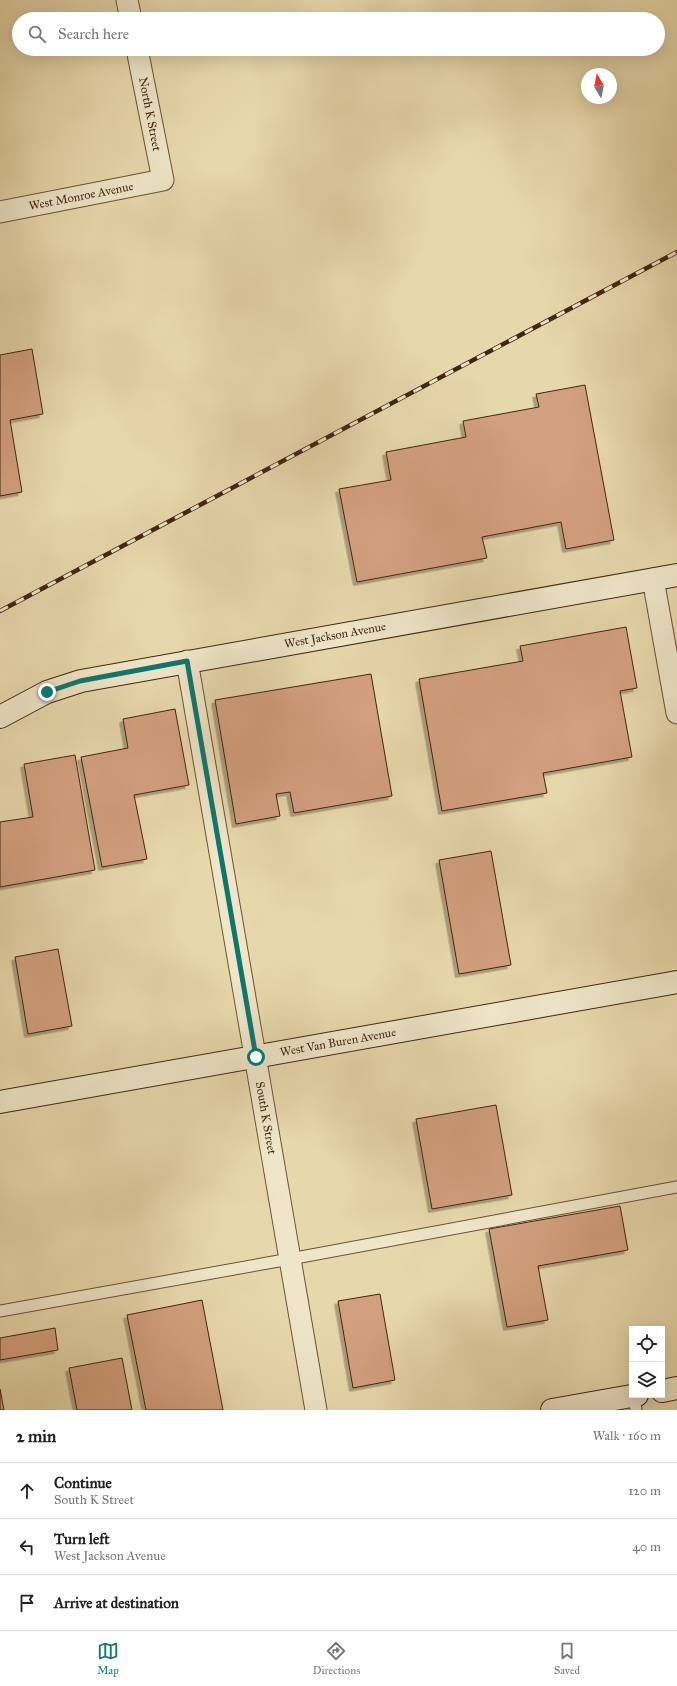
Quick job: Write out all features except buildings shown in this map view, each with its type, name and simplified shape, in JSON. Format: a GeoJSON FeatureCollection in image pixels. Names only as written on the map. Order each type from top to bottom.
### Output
{"type":"FeatureCollection","features":[{"type":"Feature","properties":{"kind":"street"},"geometry":{"type":"LineString","coordinates":[[127,0],[130,12]]}},
{"type":"Feature","properties":{"kind":"street","name":"North K Street"},"geometry":{"type":"LineString","coordinates":[[137,56],[163,180]]}},
{"type":"Feature","properties":{"kind":"street","name":"West Monroe Avenue"},"geometry":{"type":"LineString","coordinates":[[0,212],[163,180]]}},
{"type":"Feature","properties":{"kind":"street","name":"West Jackson Avenue"},"geometry":{"type":"LineString","coordinates":[[0,717],[47,692],[80,681],[677,575]]}},
{"type":"Feature","properties":{"kind":"street"},"geometry":{"type":"LineString","coordinates":[[653,579],[677,713]]}},
{"type":"Feature","properties":{"kind":"street","name":"South K Street"},"geometry":{"type":"LineString","coordinates":[[187,661],[316,1410]]}},
{"type":"Feature","properties":{"kind":"street","name":"West Van Buren Avenue"},"geometry":{"type":"LineString","coordinates":[[0,1102],[677,982]]}},
{"type":"Feature","properties":{"kind":"street"},"geometry":{"type":"LineString","coordinates":[[665,1390],[677,1388]]}},
{"type":"Feature","properties":{"kind":"street"},"geometry":{"type":"LineString","coordinates":[[552,1410],[636,1400]]}},
{"type":"Feature","properties":{"kind":"lane"},"geometry":{"type":"LineString","coordinates":[[0,1311],[677,1187]]}},
{"type":"Feature","properties":{"kind":"railway"},"geometry":{"type":"LineString","coordinates":[[0,611],[677,252]]}},
{"type":"Feature","properties":{"kind":"route"},"geometry":{"type":"LineString","coordinates":[[47,692],[80,681],[187,661],[256,1057]]}}]}
